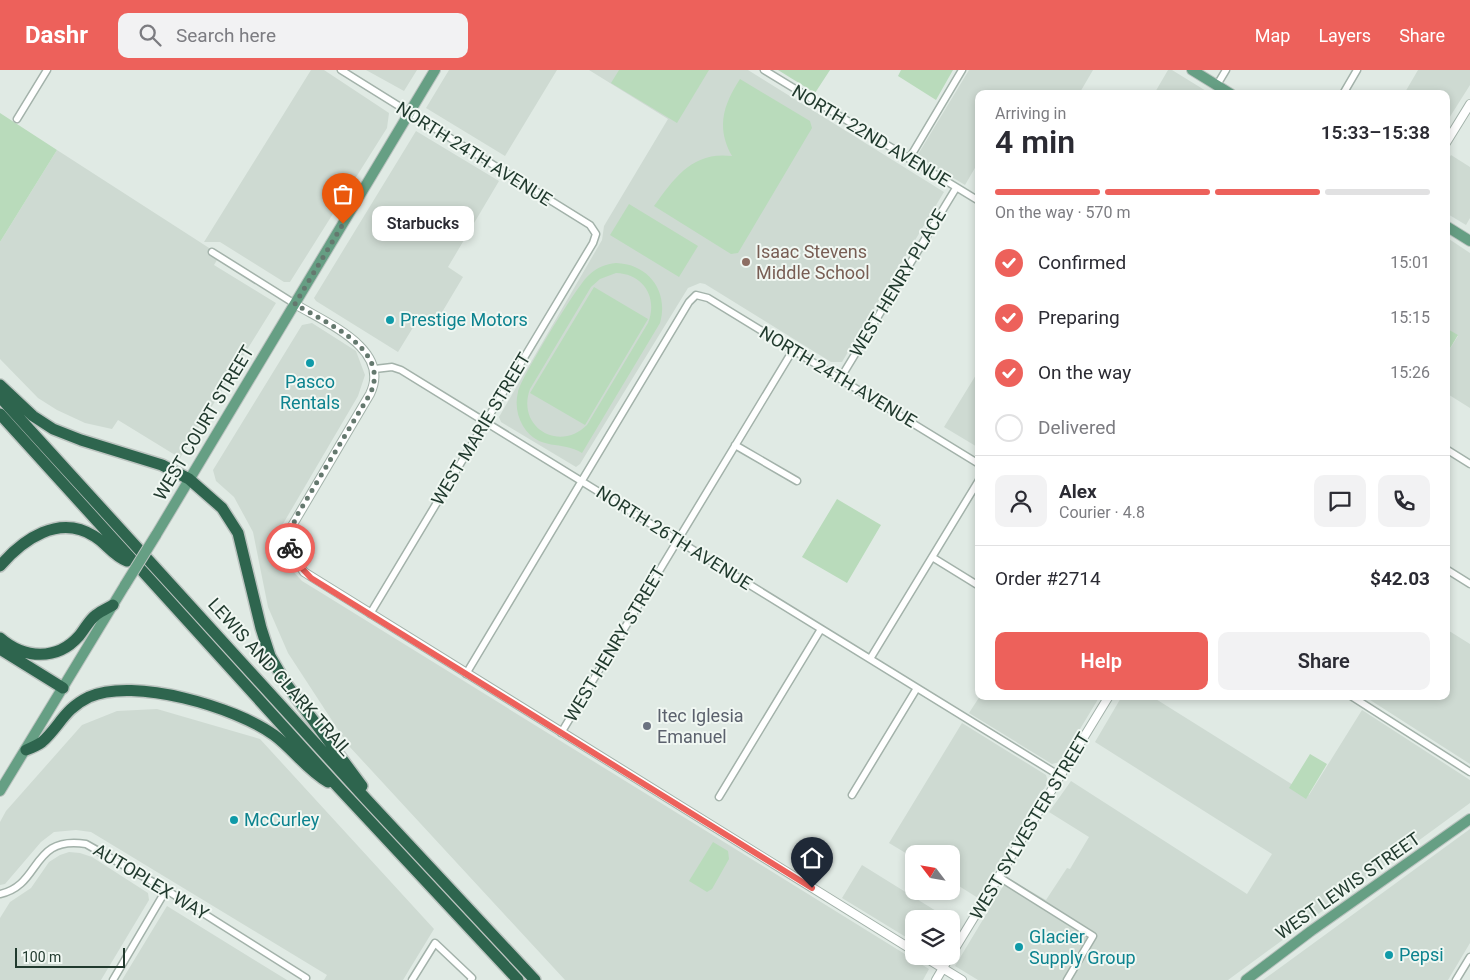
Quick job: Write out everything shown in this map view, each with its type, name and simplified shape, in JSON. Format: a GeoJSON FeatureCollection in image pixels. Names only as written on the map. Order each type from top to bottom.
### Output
{"type":"FeatureCollection","features":[{"type":"Feature","properties":{"kind":"highway"},"geometry":{"type":"LineString","coordinates":[[0,385],[33,416],[53,429],[81,440],[154,462],[189,479],[219,504],[234,524],[241,543],[260,628],[270,656],[287,685],[360,782],[367,800]]}},
{"type":"Feature","properties":{"kind":"highway","name":"LEWIS AND CLARK TRAIL"},"geometry":{"type":"LineString","coordinates":[[0,397],[367,800],[535,980]]}},
{"type":"Feature","properties":{"kind":"highway","name":"LEWIS AND CLARK TRAIL"},"geometry":{"type":"LineString","coordinates":[[0,414],[132,562],[518,980]]}},
{"type":"Feature","properties":{"kind":"highway"},"geometry":{"type":"LineString","coordinates":[[0,566],[33,537],[48,529],[64,527],[87,532],[118,558],[132,562]]}},
{"type":"Feature","properties":{"kind":"highway"},"geometry":{"type":"LineString","coordinates":[[0,638],[25,653],[35,655],[55,653],[78,637],[96,615],[113,605]]}},
{"type":"Feature","properties":{"kind":"highway"},"geometry":{"type":"LineString","coordinates":[[0,649],[63,688]]}},
{"type":"Feature","properties":{"kind":"highway"},"geometry":{"type":"LineString","coordinates":[[26,750],[42,742],[63,716],[88,698],[106,692],[138,690],[216,708],[246,718],[280,740],[315,774],[339,788]]}},
{"type":"Feature","properties":{"kind":"main road","name":"WEST COURT STREET"},"geometry":{"type":"LineString","coordinates":[[0,792],[435,70]]}},
{"type":"Feature","properties":{"kind":"main road"},"geometry":{"type":"LineString","coordinates":[[1192,70],[1225,90]]}},
{"type":"Feature","properties":{"kind":"main road"},"geometry":{"type":"LineString","coordinates":[[1450,228],[1470,241]]}},
{"type":"Feature","properties":{"kind":"main road","name":"WEST LEWIS STREET"},"geometry":{"type":"LineString","coordinates":[[1246,980],[1310,931],[1470,819]]}},
{"type":"Feature","properties":{"kind":"street"},"geometry":{"type":"LineString","coordinates":[[17,119],[47,70]]}},
{"type":"Feature","properties":{"kind":"street","name":"NORTH 24TH AVENUE"},"geometry":{"type":"LineString","coordinates":[[341,70],[590,225],[596,234],[593,243]]}},
{"type":"Feature","properties":{"kind":"street","name":"NORTH 22ND AVENUE"},"geometry":{"type":"LineString","coordinates":[[764,70],[975,200]]}},
{"type":"Feature","properties":{"kind":"street"},"geometry":{"type":"LineString","coordinates":[[909,159],[962,70]]}},
{"type":"Feature","properties":{"kind":"street"},"geometry":{"type":"LineString","coordinates":[[1217,85],[1226,70]]}},
{"type":"Feature","properties":{"kind":"street"},"geometry":{"type":"LineString","coordinates":[[1346,90],[1358,70]]}},
{"type":"Feature","properties":{"kind":"street"},"geometry":{"type":"LineString","coordinates":[[1450,136],[1470,104]]}},
{"type":"Feature","properties":{"kind":"street","name":"WEST HENRY PLACE"},"geometry":{"type":"LineString","coordinates":[[840,379],[956,188]]}},
{"type":"Feature","properties":{"kind":"street","name":"WEST MARIE STREET"},"geometry":{"type":"LineString","coordinates":[[370,614],[593,243]]}},
{"type":"Feature","properties":{"kind":"street"},"geometry":{"type":"LineString","coordinates":[[212,252],[362,346],[369,354],[375,370],[375,381],[370,394],[294,522],[290,539],[293,557],[307,575],[905,945]]}},
{"type":"Feature","properties":{"kind":"street","name":"NORTH 24TH AVENUE"},"geometry":{"type":"LineString","coordinates":[[582,481],[689,302],[696,295],[708,298],[975,462]]}},
{"type":"Feature","properties":{"kind":"street","name":"WEST HENRY STREET"},"geometry":{"type":"LineString","coordinates":[[561,733],[793,350]]}},
{"type":"Feature","properties":{"kind":"street","name":"NORTH 26TH AVENUE"},"geometry":{"type":"LineString","coordinates":[[375,370],[392,367],[399,368],[1060,776]]}},
{"type":"Feature","properties":{"kind":"street"},"geometry":{"type":"LineString","coordinates":[[735,445],[797,481]]}},
{"type":"Feature","properties":{"kind":"street"},"geometry":{"type":"LineString","coordinates":[[1450,452],[1470,464]]}},
{"type":"Feature","properties":{"kind":"street"},"geometry":{"type":"LineString","coordinates":[[466,674],[582,481]]}},
{"type":"Feature","properties":{"kind":"street"},"geometry":{"type":"LineString","coordinates":[[870,659],[975,487]]}},
{"type":"Feature","properties":{"kind":"street"},"geometry":{"type":"LineString","coordinates":[[932,558],[975,584]]}},
{"type":"Feature","properties":{"kind":"street"},"geometry":{"type":"LineString","coordinates":[[1450,572],[1470,584]]}},
{"type":"Feature","properties":{"kind":"street"},"geometry":{"type":"LineString","coordinates":[[719,797],[821,629]]}},
{"type":"Feature","properties":{"kind":"street"},"geometry":{"type":"LineString","coordinates":[[852,795],[917,688]]}},
{"type":"Feature","properties":{"kind":"street","name":"WEST SYLVESTER STREET"},"geometry":{"type":"LineString","coordinates":[[960,941],[1107,700]]}},
{"type":"Feature","properties":{"kind":"street"},"geometry":{"type":"LineString","coordinates":[[1357,700],[1470,772]]}},
{"type":"Feature","properties":{"kind":"street","name":"AUTOPLEX WAY"},"geometry":{"type":"LineString","coordinates":[[0,894],[21,885],[39,858],[50,849],[67,842],[92,846],[166,890],[305,979]]}},
{"type":"Feature","properties":{"kind":"street"},"geometry":{"type":"LineString","coordinates":[[999,877],[1093,936],[1066,980]]}},
{"type":"Feature","properties":{"kind":"street"},"geometry":{"type":"LineString","coordinates":[[113,980],[166,890]]}},
{"type":"Feature","properties":{"kind":"street"},"geometry":{"type":"LineString","coordinates":[[412,980],[435,942],[472,978],[471,980]]}},
{"type":"Feature","properties":{"kind":"street"},"geometry":{"type":"LineString","coordinates":[[1456,980],[1470,957]]}},
{"type":"Feature","properties":{"kind":"street"},"geometry":{"type":"LineString","coordinates":[[938,965],[962,980]]}},
{"type":"Feature","properties":{"kind":"street","name":"WEST SYLVESTER STREET"},"geometry":{"type":"LineString","coordinates":[[936,980],[945,965]]}},
{"type":"Feature","properties":{"kind":"shaded area"},"geometry":{"type":"Polygon","coordinates":[[[311,70],[324,70],[389,113],[387,128],[290,282],[284,282],[220,242],[204,242],[311,70]]]}},
{"type":"Feature","properties":{"kind":"shaded area"},"geometry":{"type":"Polygon","coordinates":[[[366,70],[417,70],[404,91],[366,70]]]}},
{"type":"Feature","properties":{"kind":"shaded area"},"geometry":{"type":"Polygon","coordinates":[[[449,70],[557,70],[505,156],[426,108],[449,70]]]}},
{"type":"Feature","properties":{"kind":"shaded area","name":"Isaac Stevens Middle School"},"geometry":{"type":"Polygon","coordinates":[[[589,70],[748,70],[944,192],[842,362],[831,362],[705,284],[700,283],[688,288],[580,464],[576,467],[501,422],[499,417],[602,240],[604,226],[668,119],[589,70]]]}},
{"type":"Feature","properties":{"kind":"shaded area"},"geometry":{"type":"Polygon","coordinates":[[[969,70],[1093,70],[1081,90],[975,90],[975,168],[965,185],[917,156],[969,70]]]}},
{"type":"Feature","properties":{"kind":"shaded area"},"geometry":{"type":"Polygon","coordinates":[[[1168,70],[1172,70],[1204,90],[1156,90],[1168,70]]]}},
{"type":"Feature","properties":{"kind":"shaded area"},"geometry":{"type":"Polygon","coordinates":[[[1418,70],[1470,70],[1470,85],[1450,117],[1450,90],[1406,90],[1418,70]]]}},
{"type":"Feature","properties":{"kind":"shaded area"},"geometry":{"type":"Polygon","coordinates":[[[416,131],[499,181],[448,267],[463,277],[435,324],[420,316],[398,352],[314,298],[416,131]]]}},
{"type":"Feature","properties":{"kind":"shaded area"},"geometry":{"type":"Polygon","coordinates":[[[57,150],[220,255],[214,265],[276,303],[180,458],[118,420],[112,429],[85,423],[57,410],[38,398],[0,359],[0,242],[57,150]]]}},
{"type":"Feature","properties":{"kind":"shaded area"},"geometry":{"type":"Polygon","coordinates":[[[1451,155],[1470,167],[1470,218],[1466,225],[1450,215],[1451,155]]]}},
{"type":"Feature","properties":{"kind":"shaded area"},"geometry":{"type":"Polygon","coordinates":[[[1450,240],[1470,253],[1470,408],[1450,396],[1450,349],[1458,336],[1450,331],[1450,240]]]}},
{"type":"Feature","properties":{"kind":"shaded area"},"geometry":{"type":"Polygon","coordinates":[[[312,323],[356,351],[365,375],[358,396],[280,529],[282,550],[290,568],[302,581],[905,954],[905,965],[923,965],[929,969],[923,980],[565,980],[348,745],[288,653],[268,607],[253,532],[234,497],[216,481],[213,470],[302,325],[312,323]]]}},
{"type":"Feature","properties":{"kind":"shaded area"},"geometry":{"type":"Polygon","coordinates":[[[975,377],[975,446],[944,427],[975,377]]]}},
{"type":"Feature","properties":{"kind":"shaded area"},"geometry":{"type":"Polygon","coordinates":[[[1450,632],[1470,644],[1470,764],[1370,700],[1450,700],[1450,632]]]}},
{"type":"Feature","properties":{"kind":"shaded area"},"geometry":{"type":"Polygon","coordinates":[[[977,700],[1098,700],[1060,762],[1052,764],[969,713],[977,700]]]}},
{"type":"Feature","properties":{"kind":"shaded area"},"geometry":{"type":"Polygon","coordinates":[[[1120,700],[1157,700],[1309,795],[1362,710],[1470,780],[1470,803],[1228,980],[978,980],[955,966],[960,965],[960,958],[1008,878],[1046,900],[1067,868],[1070,869],[1089,837],[1049,812],[1071,781],[1247,894],[1272,854],[1095,742],[1120,700]]]}},
{"type":"Feature","properties":{"kind":"shaded area"},"geometry":{"type":"Polygon","coordinates":[[[157,709],[260,739],[434,929],[403,980],[324,980],[327,975],[91,832],[76,830],[54,832],[41,842],[5,884],[0,885],[0,822],[6,811],[82,725],[117,711],[157,709]]]}},
{"type":"Feature","properties":{"kind":"shaded area"},"geometry":{"type":"Polygon","coordinates":[[[962,723],[1046,775],[1048,782],[978,898],[960,887],[960,845],[905,845],[905,853],[889,843],[962,723]]]}},
{"type":"Feature","properties":{"kind":"shaded area"},"geometry":{"type":"Polygon","coordinates":[[[1470,829],[1470,943],[1448,980],[1263,980],[1470,829]]]}},
{"type":"Feature","properties":{"kind":"shaded area"},"geometry":{"type":"Polygon","coordinates":[[[69,852],[92,857],[148,893],[149,900],[101,980],[0,980],[0,918],[10,902],[31,888],[49,862],[69,852]]]}},
{"type":"Feature","properties":{"kind":"shaded area"},"geometry":{"type":"Polygon","coordinates":[[[862,865],[905,892],[905,900],[918,900],[934,910],[905,910],[905,936],[842,898],[862,865]]]}},
{"type":"Feature","properties":{"kind":"shaded area"},"geometry":{"type":"Polygon","coordinates":[[[167,906],[287,980],[122,980],[167,906]]]}},
{"type":"Feature","properties":{"kind":"green space"},"geometry":{"type":"Polygon","coordinates":[[[619,70],[709,70],[677,123],[611,83],[619,70]]]}},
{"type":"Feature","properties":{"kind":"green space"},"geometry":{"type":"Polygon","coordinates":[[[778,70],[830,70],[815,93],[778,70]]]}},
{"type":"Feature","properties":{"kind":"green space"},"geometry":{"type":"Polygon","coordinates":[[[901,70],[953,70],[936,100],[898,76],[901,70]]]}},
{"type":"Feature","properties":{"kind":"green space"},"geometry":{"type":"Polygon","coordinates":[[[740,79],[810,121],[812,128],[738,253],[731,254],[654,206],[686,168],[706,158],[732,156],[724,136],[723,126],[729,98],[740,79]]]}},
{"type":"Feature","properties":{"kind":"green space"},"geometry":{"type":"Polygon","coordinates":[[[0,113],[57,150],[0,242],[0,113]]]}},
{"type":"Feature","properties":{"kind":"green space"},"geometry":{"type":"Polygon","coordinates":[[[629,204],[698,246],[679,277],[610,235],[629,204]]]}},
{"type":"Feature","properties":{"kind":"green space"},"geometry":{"type":"Polygon","coordinates":[[[612,263],[638,268],[654,282],[662,301],[660,323],[582,453],[567,447],[543,443],[529,434],[519,418],[517,396],[521,383],[562,313],[583,282],[595,270],[612,263]],[[616,273],[600,279],[591,287],[530,389],[527,403],[529,415],[534,424],[543,432],[553,436],[564,437],[576,433],[587,425],[648,323],[651,314],[650,296],[641,283],[626,274],[616,273]]]}},
{"type":"Feature","properties":{"kind":"green space"},"geometry":{"type":"Polygon","coordinates":[[[594,287],[648,319],[585,425],[530,393],[594,287]]]}},
{"type":"Feature","properties":{"kind":"green space"},"geometry":{"type":"Polygon","coordinates":[[[1450,330],[1458,335],[1450,348],[1450,330]]]}},
{"type":"Feature","properties":{"kind":"green space"},"geometry":{"type":"Polygon","coordinates":[[[837,499],[881,525],[847,583],[802,557],[837,499]]]}},
{"type":"Feature","properties":{"kind":"green space"},"geometry":{"type":"Polygon","coordinates":[[[1310,754],[1327,764],[1306,799],[1289,788],[1310,754]]]}},
{"type":"Feature","properties":{"kind":"green space"},"geometry":{"type":"Polygon","coordinates":[[[713,842],[728,851],[729,859],[712,889],[707,892],[689,881],[713,842]]]}},
{"type":"Feature","properties":{"kind":"way so far"},"geometry":{"type":"LineString","coordinates":[[290,548],[290,534],[296,517],[370,394],[375,381],[375,370],[369,354],[358,343],[295,304],[343,224]]}},
{"type":"Feature","properties":{"kind":"place","name":"Starbucks"},"geometry":{"type":"Point","coordinates":[343,224]}},
{"type":"Feature","properties":{"kind":"place","name":"Isaac Stevens Middle School"},"geometry":{"type":"Point","coordinates":[746,262]}},
{"type":"Feature","properties":{"kind":"place","name":"Prestige Motors"},"geometry":{"type":"Point","coordinates":[390,320]}},
{"type":"Feature","properties":{"kind":"place","name":"Pasco Rentals"},"geometry":{"type":"Point","coordinates":[310,363]}},
{"type":"Feature","properties":{"kind":"place","name":"Itec Iglesia Emanuel"},"geometry":{"type":"Point","coordinates":[647,726]}},
{"type":"Feature","properties":{"kind":"place","name":"McCurley"},"geometry":{"type":"Point","coordinates":[234,820]}},
{"type":"Feature","properties":{"kind":"place","name":"Glacier Supply Group"},"geometry":{"type":"Point","coordinates":[1019,947]}},
{"type":"Feature","properties":{"kind":"place","name":"Pepsi"},"geometry":{"type":"Point","coordinates":[1389,955]}},
{"type":"Feature","properties":{"kind":"route"},"geometry":{"type":"LineString","coordinates":[[290,548],[293,557],[311,578],[812,888]]}}]}
